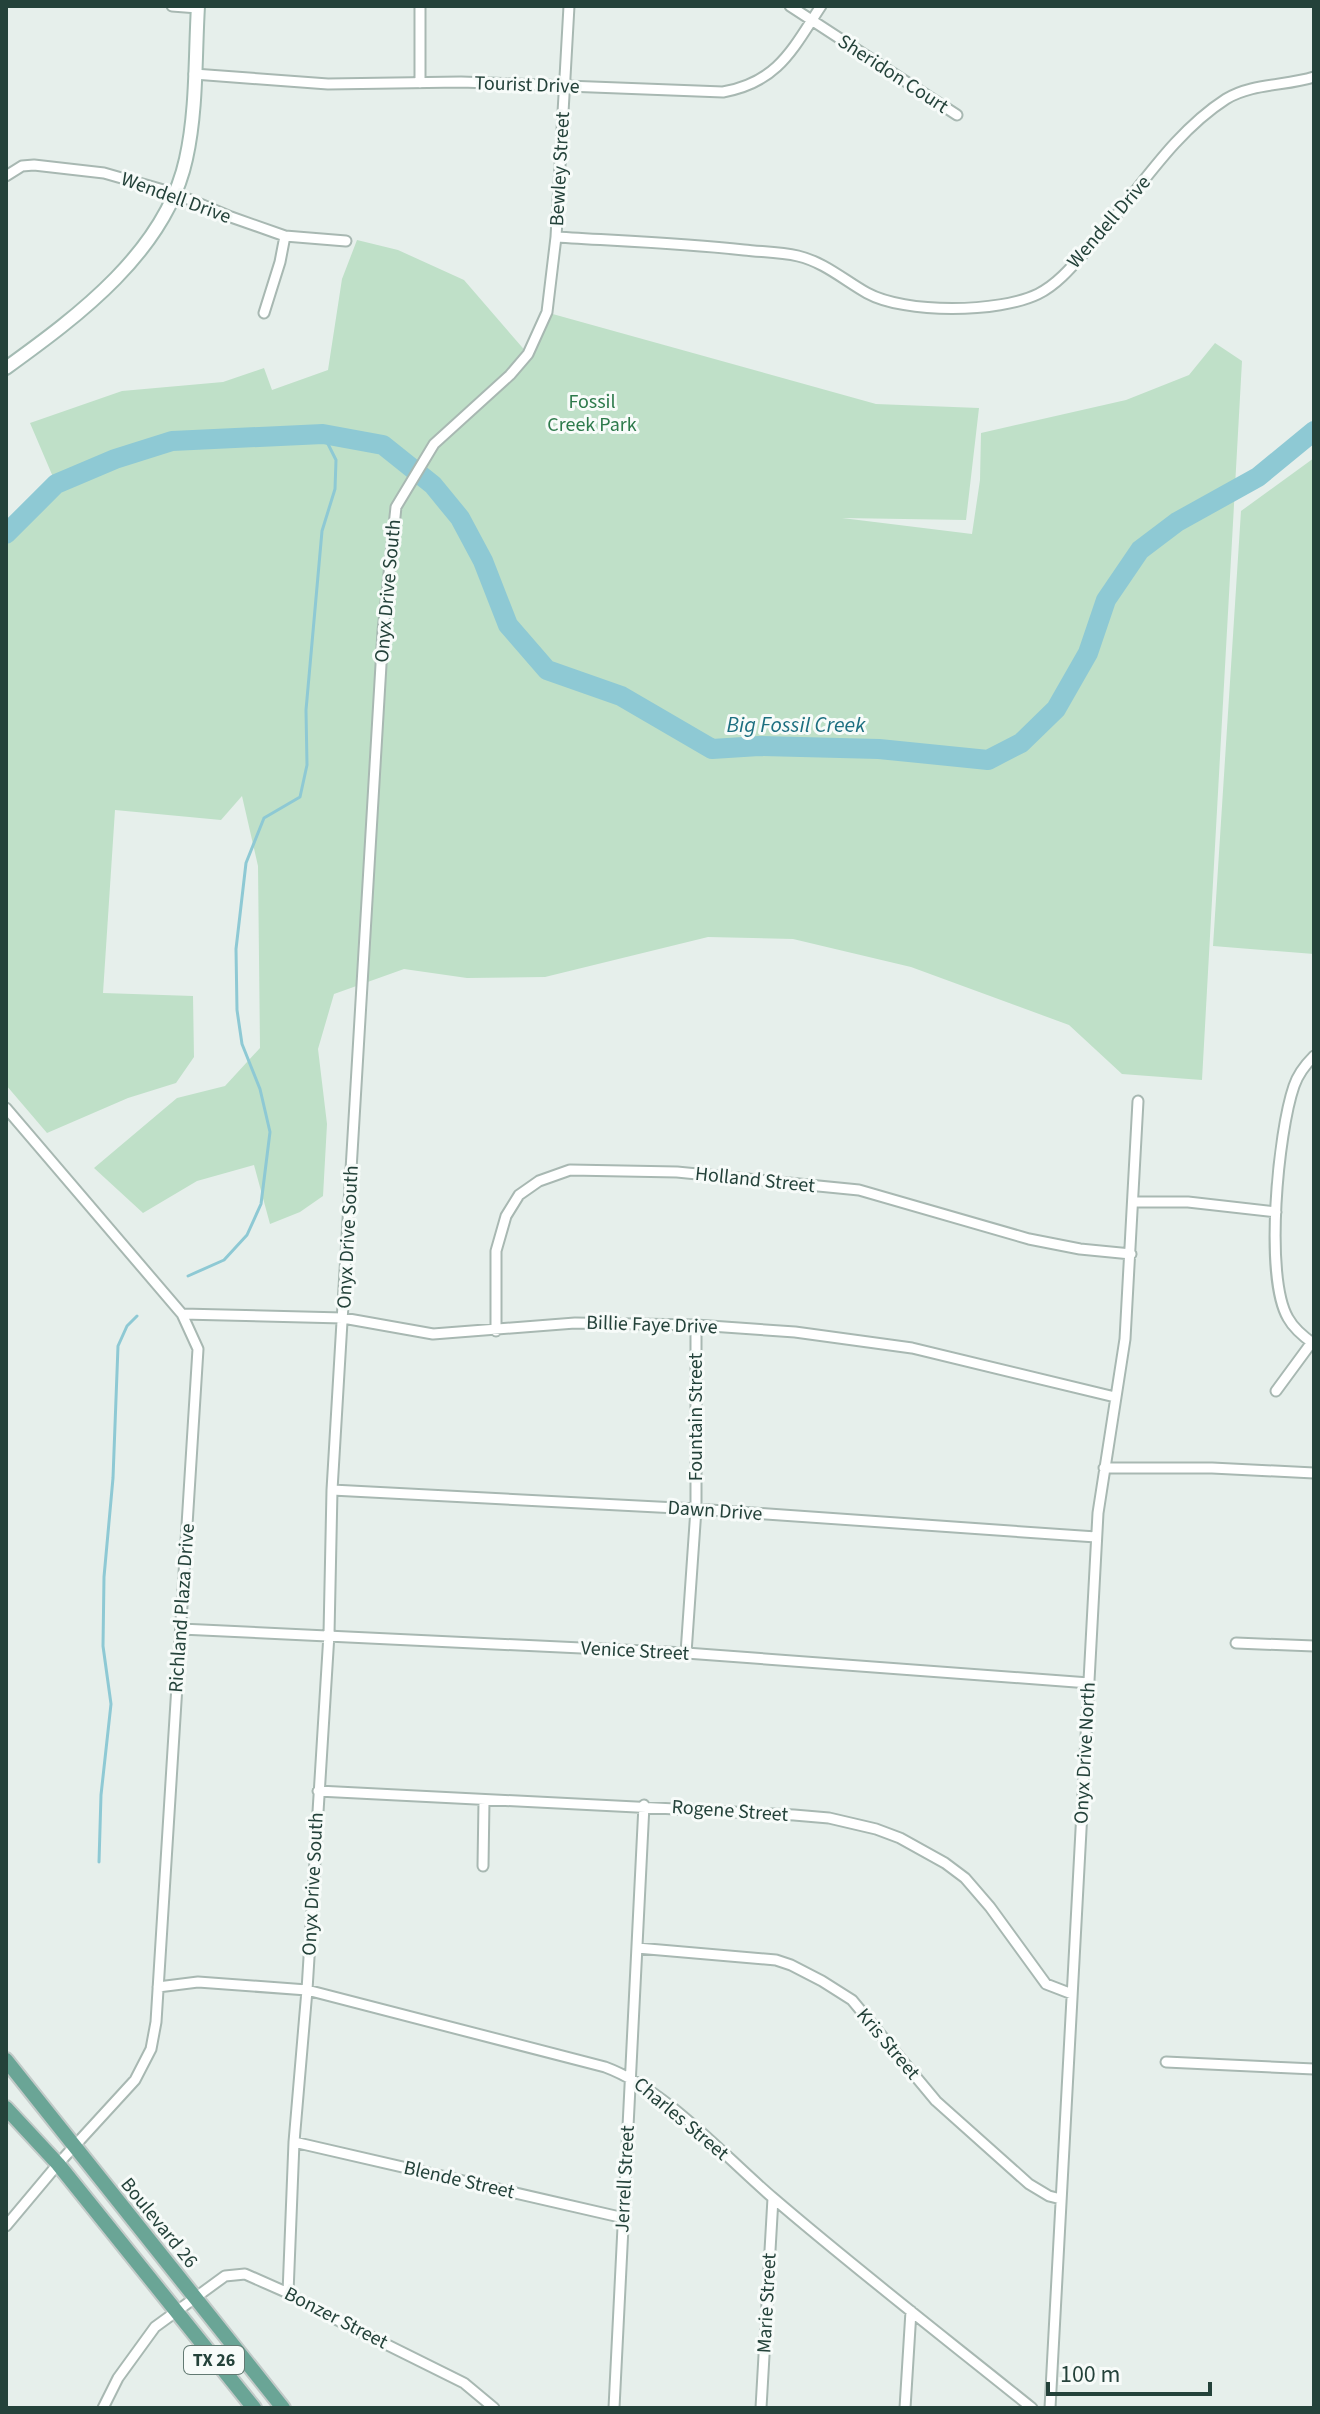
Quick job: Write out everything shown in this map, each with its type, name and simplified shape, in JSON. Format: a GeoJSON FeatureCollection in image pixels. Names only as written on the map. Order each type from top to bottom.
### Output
{"type":"FeatureCollection","features":[{"type":"Feature","properties":{"kind":"main road","name":"Boulevard 26"},"geometry":{"type":"LineString","coordinates":[[6,2060],[283,2408]]}},
{"type":"Feature","properties":{"kind":"main road","name":"TX 26"},"geometry":{"type":"LineString","coordinates":[[6,2108],[58,2164],[254,2408]]}},
{"type":"Feature","properties":{"kind":"street"},"geometry":{"type":"LineString","coordinates":[[6,368],[101,296],[153,232],[174,193],[186,163],[190,139],[198,7],[172,6]]}},
{"type":"Feature","properties":{"kind":"street"},"geometry":{"type":"LineString","coordinates":[[420,6],[420,83]]}},
{"type":"Feature","properties":{"kind":"street","name":"Bewley Street"},"geometry":{"type":"LineString","coordinates":[[556,237],[569,6]]}},
{"type":"Feature","properties":{"kind":"street","name":"Sheridon Court"},"geometry":{"type":"LineString","coordinates":[[790,6],[957,115]]}},
{"type":"Feature","properties":{"kind":"street","name":"Tourist Drive"},"geometry":{"type":"LineString","coordinates":[[194,74],[328,84],[565,86],[709,92],[741,89],[764,79],[779,66],[821,6]]}},
{"type":"Feature","properties":{"kind":"street","name":"Wendell Drive"},"geometry":{"type":"LineString","coordinates":[[556,237],[707,246],[798,256],[828,267],[869,294],[894,304],[983,307],[1009,304],[1039,293],[1063,276],[1100,237],[1167,153],[1228,97],[1255,88],[1314,77]]}},
{"type":"Feature","properties":{"kind":"street","name":"Wendell Drive"},"geometry":{"type":"LineString","coordinates":[[6,176],[22,166],[104,173],[174,193],[285,236],[346,241]]}},
{"type":"Feature","properties":{"kind":"street"},"geometry":{"type":"LineString","coordinates":[[264,313],[285,236]]}},
{"type":"Feature","properties":{"kind":"street","name":"Onyx Drive South"},"geometry":{"type":"LineString","coordinates":[[288,2293],[294,2142],[307,1990],[329,1634],[332,1490],[383,631],[396,507],[434,444],[510,375],[528,354],[547,312],[556,237]]}},
{"type":"Feature","properties":{"kind":"street"},"geometry":{"type":"LineString","coordinates":[[1276,1391],[1313,1343],[1287,1317],[1278,1286],[1276,1212],[1290,1098],[1300,1072],[1312,1063]]}},
{"type":"Feature","properties":{"kind":"street","name":"Onyx Drive North"},"geometry":{"type":"LineString","coordinates":[[1050,2408],[1096,1537],[1122,1362],[1138,1101]]}},
{"type":"Feature","properties":{"kind":"street","name":"Richland Plaza Drive"},"geometry":{"type":"LineString","coordinates":[[6,1108],[182,1314],[198,1349],[156,2022],[151,2049],[135,2080],[6,2226]]}},
{"type":"Feature","properties":{"kind":"street","name":"Holland Street"},"geometry":{"type":"LineString","coordinates":[[496,1331],[496,1251],[506,1216],[519,1195],[539,1181],[570,1170],[677,1172],[859,1190],[1029,1239],[1080,1249],[1131,1254]]}},
{"type":"Feature","properties":{"kind":"street"},"geometry":{"type":"LineString","coordinates":[[1133,1202],[1188,1202],[1276,1212]]}},
{"type":"Feature","properties":{"kind":"street","name":"Billie Faye Drive"},"geometry":{"type":"LineString","coordinates":[[182,1314],[343,1318],[433,1334],[575,1323],[696,1325],[825,1335],[912,1348],[1115,1397]]}},
{"type":"Feature","properties":{"kind":"street","name":"Fountain Street"},"geometry":{"type":"LineString","coordinates":[[686,1653],[696,1509],[696,1325]]}},
{"type":"Feature","properties":{"kind":"street"},"geometry":{"type":"LineString","coordinates":[[1104,1468],[1212,1468],[1314,1473]]}},
{"type":"Feature","properties":{"kind":"street","name":"Dawn Drive"},"geometry":{"type":"LineString","coordinates":[[332,1490],[696,1509],[1096,1537]]}},
{"type":"Feature","properties":{"kind":"street","name":"Venice Street"},"geometry":{"type":"LineString","coordinates":[[181,1629],[686,1653],[1089,1683]]}},
{"type":"Feature","properties":{"kind":"street"},"geometry":{"type":"LineString","coordinates":[[1236,1643],[1314,1646]]}},
{"type":"Feature","properties":{"kind":"street","name":"Rogene Street"},"geometry":{"type":"LineString","coordinates":[[318,1791],[484,1801],[644,1805],[829,1818],[876,1829],[900,1838],[965,1878],[1007,1929],[1046,1984],[1072,1994]]}},
{"type":"Feature","properties":{"kind":"street"},"geometry":{"type":"LineString","coordinates":[[483,1866],[484,1801]]}},
{"type":"Feature","properties":{"kind":"street","name":"Jerrell Street"},"geometry":{"type":"LineString","coordinates":[[614,2408],[644,1805]]}},
{"type":"Feature","properties":{"kind":"street","name":"Kris Street"},"geometry":{"type":"LineString","coordinates":[[637,1948],[776,1960],[822,1981],[852,2000],[936,2101],[1029,2184],[1061,2199]]}},
{"type":"Feature","properties":{"kind":"street","name":"Charles Street"},"geometry":{"type":"LineString","coordinates":[[158,1987],[198,1982],[307,1990],[630,2076],[773,2198],[1032,2408]]}},
{"type":"Feature","properties":{"kind":"street"},"geometry":{"type":"LineString","coordinates":[[1166,2062],[1314,2069]]}},
{"type":"Feature","properties":{"kind":"street","name":"Blende Street"},"geometry":{"type":"LineString","coordinates":[[294,2142],[624,2218]]}},
{"type":"Feature","properties":{"kind":"street","name":"Marie Street"},"geometry":{"type":"LineString","coordinates":[[761,2408],[773,2198]]}},
{"type":"Feature","properties":{"kind":"street","name":"Bonzer Street"},"geometry":{"type":"LineString","coordinates":[[103,2408],[118,2378],[155,2327],[225,2276],[245,2274],[464,2383],[494,2408]]}},
{"type":"Feature","properties":{"kind":"street"},"geometry":{"type":"LineString","coordinates":[[905,2408],[911,2311]]}},
{"type":"Feature","properties":{"kind":"green space","name":"Fossil Creek Park"},"geometry":{"type":"Polygon","coordinates":[[[357,240],[398,250],[464,280],[528,354],[526,361],[549,313],[876,404],[979,408],[966,520],[842,518],[972,534],[980,480],[981,433],[1126,400],[1189,375],[1215,343],[1242,361],[1202,1080],[1122,1074],[1069,1025],[911,967],[793,939],[708,937],[545,977],[467,978],[404,969],[334,994],[318,1049],[327,1124],[323,1196],[300,1212],[270,1224],[254,1165],[197,1181],[143,1213],[94,1168],[177,1098],[225,1086],[260,1048],[258,866],[242,796],[221,820],[115,810],[103,993],[193,996],[194,1057],[176,1083],[128,1098],[47,1133],[6,1085],[6,534],[56,484],[30,423],[122,391],[223,382],[264,368],[272,390],[328,370],[342,279],[357,240]]]}},
{"type":"Feature","properties":{"kind":"green space"},"geometry":{"type":"Polygon","coordinates":[[[1314,458],[1314,954],[1213,946],[1241,511],[1314,458]]]}},
{"type":"Feature","properties":{"kind":"waterway","name":"Big Fossil Creek"},"geometry":{"type":"LineString","coordinates":[[6,534],[56,484],[115,459],[172,441],[323,434],[383,445],[433,485],[460,518],[483,561],[508,625],[547,670],[621,696],[712,749],[759,746],[879,749],[988,760],[1021,743],[1056,709],[1088,653],[1106,600],[1140,550],[1177,522],[1258,477],[1314,431]]}},
{"type":"Feature","properties":{"kind":"waterway"},"geometry":{"type":"LineString","coordinates":[[188,1276],[224,1260],[247,1235],[261,1204],[270,1132],[260,1089],[242,1044],[237,1010],[236,949],[246,863],[264,818],[300,797],[307,765],[306,710],[322,531],[335,489],[336,460],[323,434]]}},
{"type":"Feature","properties":{"kind":"waterway"},"geometry":{"type":"LineString","coordinates":[[99,1862],[101,1795],[111,1704],[103,1646],[104,1577],[113,1478],[118,1346],[127,1326],[137,1316]]}}]}
